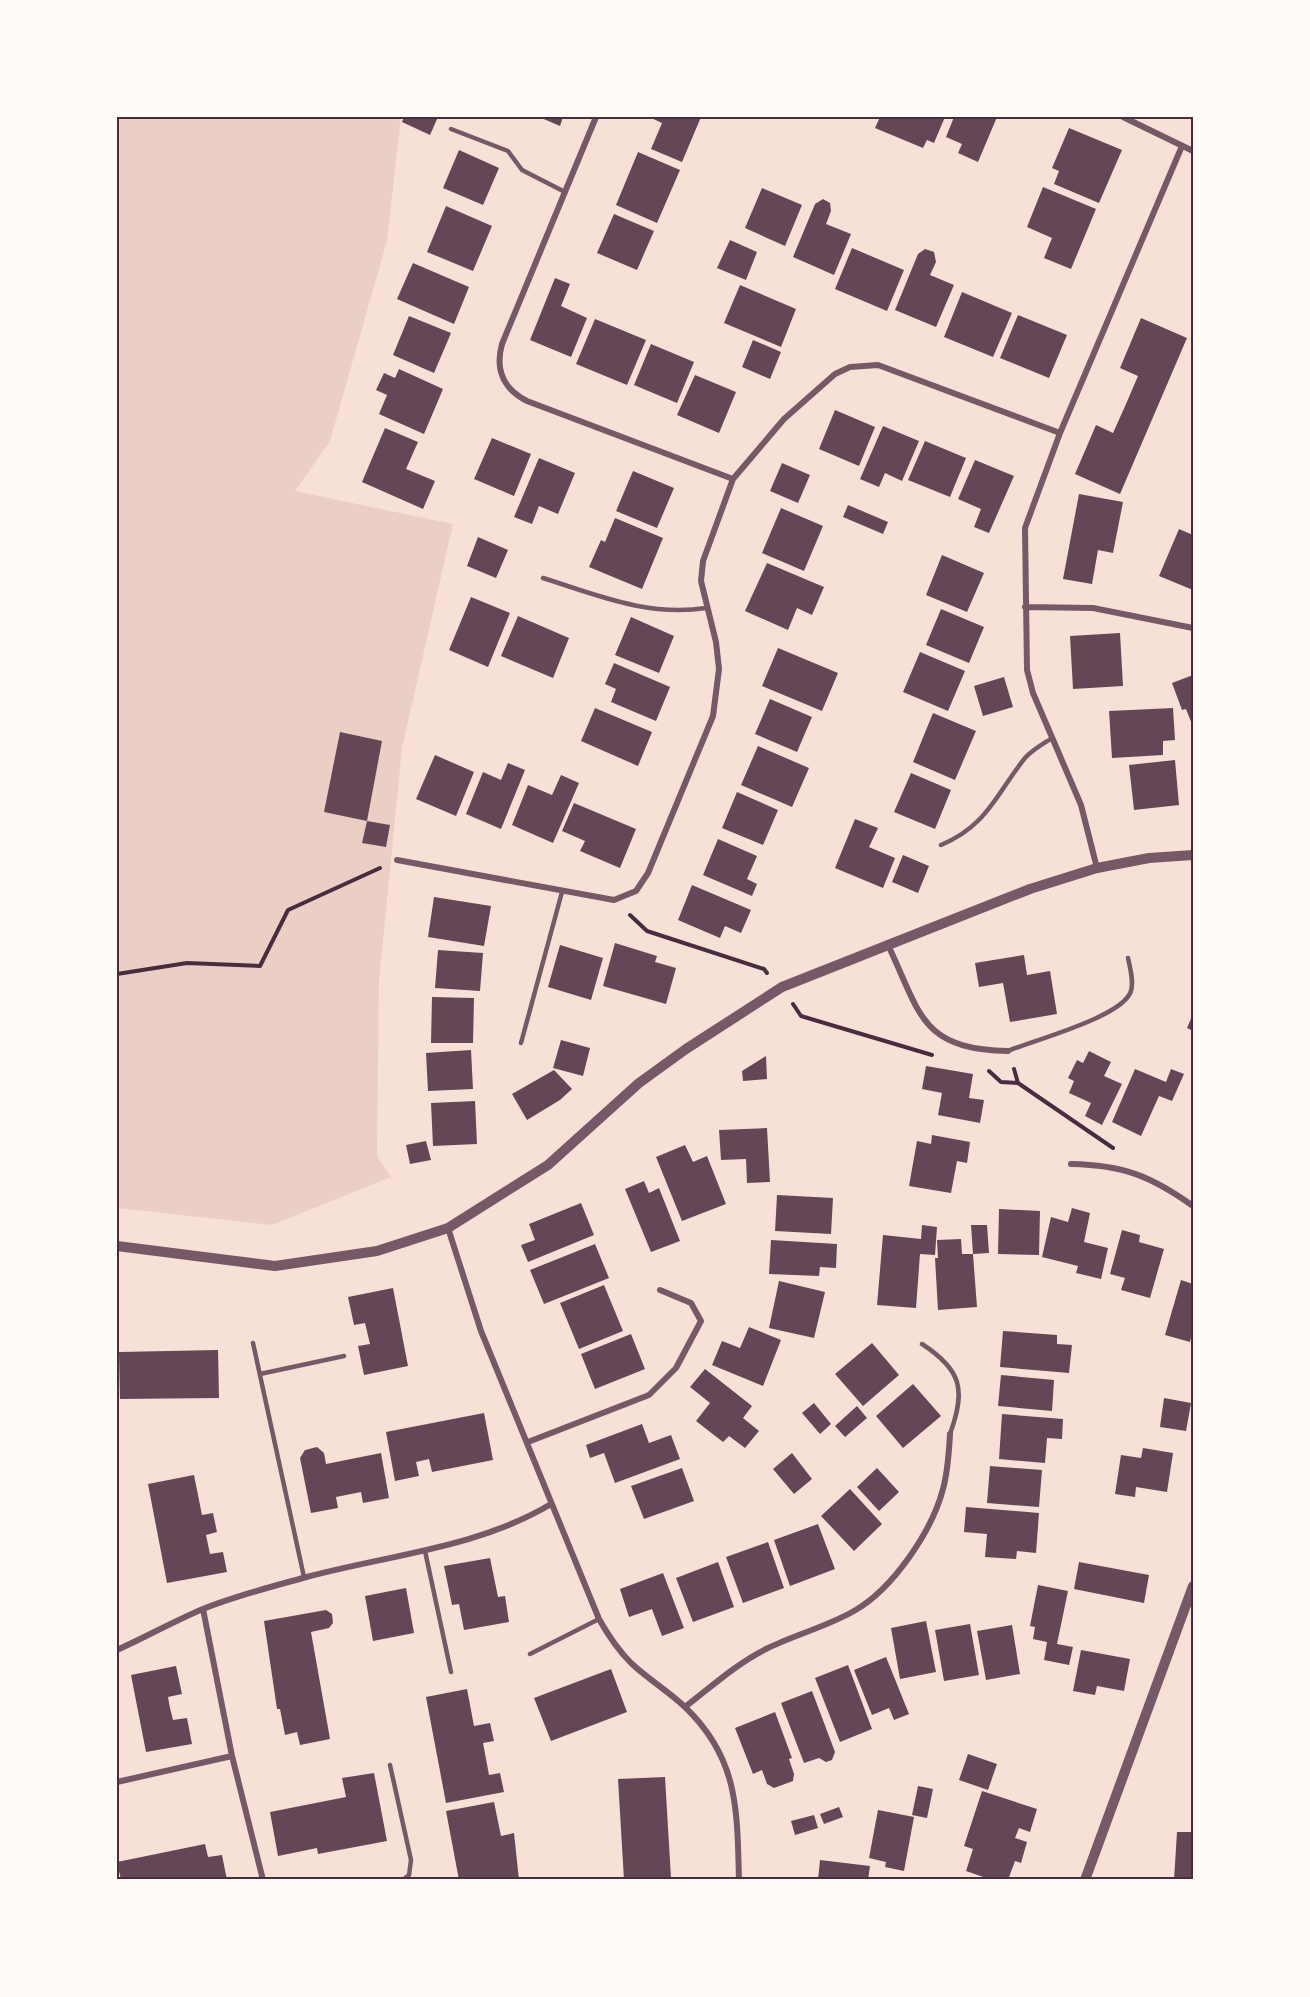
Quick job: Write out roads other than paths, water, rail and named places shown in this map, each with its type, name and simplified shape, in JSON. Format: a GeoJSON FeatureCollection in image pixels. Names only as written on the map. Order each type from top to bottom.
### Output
{"type":"FeatureCollection","features":[{"type":"Feature","properties":{"kind":"street"},"geometry":{"type":"LineString","coordinates":[[596,117],[502,344],[500,364],[506,385],[516,395],[527,400],[733,479]]}},
{"type":"Feature","properties":{"kind":"street"},"geometry":{"type":"LineString","coordinates":[[1123,117],[1193,151]]}},
{"type":"Feature","properties":{"kind":"street"},"geometry":{"type":"LineString","coordinates":[[1097,868],[1081,806],[1033,693],[1027,670],[1025,528],[1060,433],[1182,146]]}},
{"type":"Feature","properties":{"kind":"street"},"geometry":{"type":"LineString","coordinates":[[397,860],[614,900],[636,891],[648,873],[713,716],[719,669],[716,642],[701,581],[703,561],[733,479],[784,419],[835,374],[850,367],[878,365],[1060,433]]}},
{"type":"Feature","properties":{"kind":"street"},"geometry":{"type":"LineString","coordinates":[[1025,607],[1093,608],[1193,628]]}},
{"type":"Feature","properties":{"kind":"street"},"geometry":{"type":"LineString","coordinates":[[117,1246],[275,1266],[377,1251],[448,1228],[549,1165],[639,1083],[686,1049],[782,987],[1030,889],[1097,868],[1149,858],[1193,855]]}},
{"type":"Feature","properties":{"kind":"street"},"geometry":{"type":"LineString","coordinates":[[888,944],[925,1023],[943,1039],[961,1046],[1008,1051]]}},
{"type":"Feature","properties":{"kind":"street"},"geometry":{"type":"LineString","coordinates":[[1071,1164],[1104,1164],[1127,1169],[1158,1182],[1193,1206]]}},
{"type":"Feature","properties":{"kind":"street"},"geometry":{"type":"LineString","coordinates":[[448,1228],[481,1331],[599,1619],[613,1642],[631,1663],[685,1707],[718,1748],[734,1787],[739,1880]]}},
{"type":"Feature","properties":{"kind":"street"},"geometry":{"type":"LineString","coordinates":[[528,1442],[649,1395],[676,1368],[700,1321],[691,1303],[660,1290]]}},
{"type":"Feature","properties":{"kind":"street"},"geometry":{"type":"LineString","coordinates":[[685,1707],[738,1665],[765,1649],[855,1610],[895,1575],[914,1551],[935,1512],[943,1488],[950,1434]]}},
{"type":"Feature","properties":{"kind":"street"},"geometry":{"type":"LineString","coordinates":[[117,1650],[203,1609],[304,1578],[425,1551],[509,1526],[551,1504]]}},
{"type":"Feature","properties":{"kind":"street"},"geometry":{"type":"LineString","coordinates":[[1084,1880],[1193,1586]]}},
{"type":"Feature","properties":{"kind":"street"},"geometry":{"type":"LineString","coordinates":[[203,1609],[232,1756],[263,1880]]}},
{"type":"Feature","properties":{"kind":"street"},"geometry":{"type":"LineString","coordinates":[[117,1782],[232,1756]]}},
{"type":"Feature","properties":{"kind":"lane"},"geometry":{"type":"LineString","coordinates":[[451,129],[508,152],[522,170],[565,192]]}},
{"type":"Feature","properties":{"kind":"lane"},"geometry":{"type":"LineString","coordinates":[[543,578],[633,606],[673,611],[706,608]]}},
{"type":"Feature","properties":{"kind":"lane"},"geometry":{"type":"LineString","coordinates":[[941,845],[966,834],[1001,794],[1027,756],[1052,738]]}},
{"type":"Feature","properties":{"kind":"lane"},"geometry":{"type":"LineString","coordinates":[[521,1043],[562,892]]}},
{"type":"Feature","properties":{"kind":"lane"},"geometry":{"type":"LineString","coordinates":[[1008,1051],[1082,1023],[1124,1002],[1131,991],[1128,958]]}},
{"type":"Feature","properties":{"kind":"lane"},"geometry":{"type":"LineString","coordinates":[[253,1342],[304,1578]]}},
{"type":"Feature","properties":{"kind":"lane"},"geometry":{"type":"LineString","coordinates":[[922,1344],[944,1358],[957,1377],[959,1402],[950,1434]]}},
{"type":"Feature","properties":{"kind":"lane"},"geometry":{"type":"LineString","coordinates":[[260,1374],[344,1356]]}},
{"type":"Feature","properties":{"kind":"lane"},"geometry":{"type":"LineString","coordinates":[[425,1551],[450,1672]]}},
{"type":"Feature","properties":{"kind":"lane"},"geometry":{"type":"LineString","coordinates":[[530,1654],[599,1619]]}},
{"type":"Feature","properties":{"kind":"lane"},"geometry":{"type":"LineString","coordinates":[[390,1765],[411,1860],[409,1875],[403,1880]]}}]}
